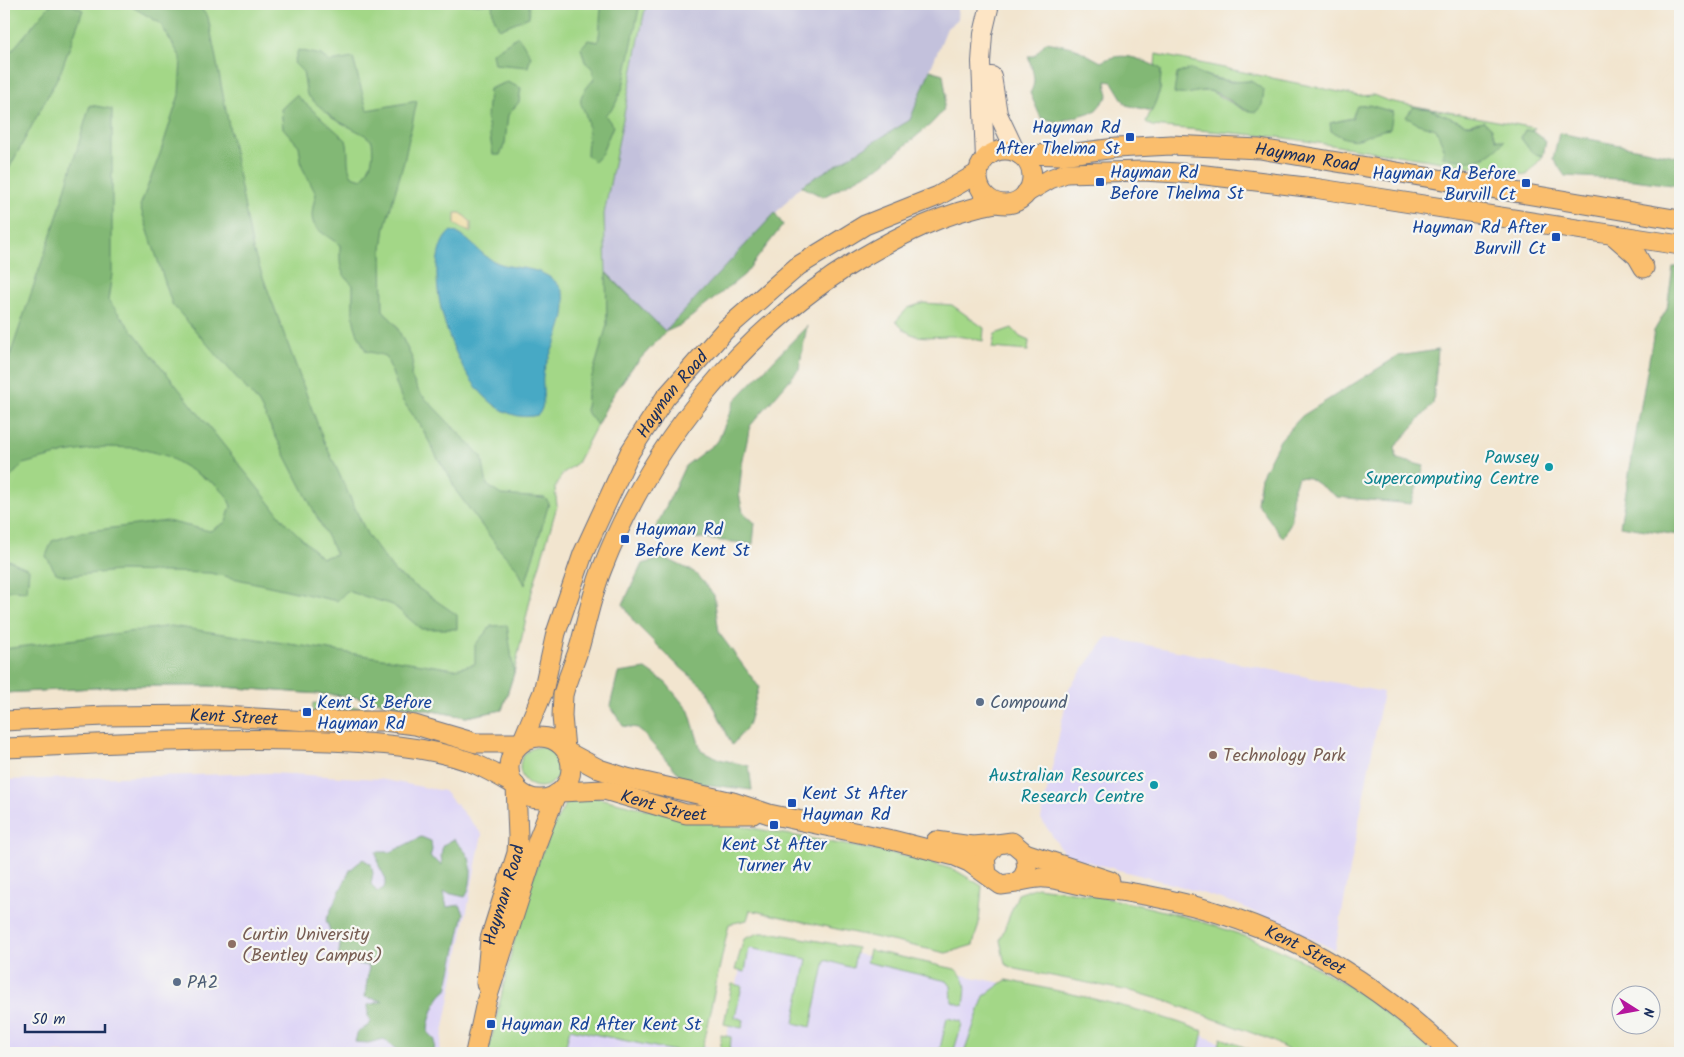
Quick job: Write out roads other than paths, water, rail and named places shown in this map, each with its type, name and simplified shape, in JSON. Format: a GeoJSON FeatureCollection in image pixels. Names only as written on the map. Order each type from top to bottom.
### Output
{"type":"FeatureCollection","features":[{"type":"Feature","properties":{"kind":"main road"},"geometry":{"type":"LineString","coordinates":[[990,7],[993,91],[998,114],[1018,153],[1031,170],[1032,178],[1026,193],[1013,203],[996,203],[984,194],[978,181],[981,166],[981,62],[983,34],[990,7]]}},
{"type":"Feature","properties":{"kind":"main road","name":"Hayman Road"},"geometry":{"type":"LineString","coordinates":[[1018,153],[1060,154],[1116,148],[1171,146],[1260,149],[1680,220]]}},
{"type":"Feature","properties":{"kind":"main road"},"geometry":{"type":"LineString","coordinates":[[981,166],[999,150],[1018,153]]}},
{"type":"Feature","properties":{"kind":"main road","name":"Hayman Road"},"geometry":{"type":"LineString","coordinates":[[522,743],[542,692],[556,633],[583,554],[630,452],[665,398],[724,330],[798,266],[865,225],[938,196],[981,166]]}},
{"type":"Feature","properties":{"kind":"main road","name":"Hayman Road"},"geometry":{"type":"LineString","coordinates":[[1026,193],[1050,179],[1066,173],[1142,172],[1197,174],[1314,188],[1680,245]]}},
{"type":"Feature","properties":{"kind":"main road","name":"Hayman Road"},"geometry":{"type":"LineString","coordinates":[[566,750],[562,716],[563,695],[602,568],[646,478],[692,409],[754,338],[825,280],[894,238],[939,218],[968,208],[996,203]]}},
{"type":"Feature","properties":{"kind":"main road"},"geometry":{"type":"LineString","coordinates":[[1613,234],[1637,256],[1644,268]]}},
{"type":"Feature","properties":{"kind":"main road","name":"Kent Street"},"geometry":{"type":"LineString","coordinates":[[4,721],[104,716],[205,715],[310,721],[384,721],[415,725],[476,743],[522,743]]}},
{"type":"Feature","properties":{"kind":"main road"},"geometry":{"type":"LineString","coordinates":[[533,737],[545,737],[556,741],[566,750],[571,770],[566,784],[558,793],[548,798],[534,798],[522,793],[515,786],[509,766],[512,756],[522,743],[533,737]]}},
{"type":"Feature","properties":{"kind":"main road","name":"Kent Street"},"geometry":{"type":"LineString","coordinates":[[8,750],[219,740],[355,742],[407,748],[456,757],[482,766],[515,786]]}},
{"type":"Feature","properties":{"kind":"main road","name":"Kent Street"},"geometry":{"type":"LineString","coordinates":[[566,750],[599,769],[627,778],[733,802],[769,814],[892,840],[955,856],[987,874]]}},
{"type":"Feature","properties":{"kind":"main road","name":"Hayman Road"},"geometry":{"type":"LineString","coordinates":[[486,1002],[486,962],[490,939],[516,853],[518,837],[515,786]]}},
{"type":"Feature","properties":{"kind":"main road","name":"Kent Street"},"geometry":{"type":"LineString","coordinates":[[558,793],[604,790],[686,814],[769,814]]}},
{"type":"Feature","properties":{"kind":"main road","name":"Hayman Road"},"geometry":{"type":"LineString","coordinates":[[475,1053],[486,1002],[538,840],[558,793]]}},
{"type":"Feature","properties":{"kind":"main road","name":"Kent Street"},"geometry":{"type":"LineString","coordinates":[[892,840],[934,841],[972,846],[996,844]]}},
{"type":"Feature","properties":{"kind":"main road"},"geometry":{"type":"LineString","coordinates":[[1012,842],[1025,853],[1027,868],[1019,881],[1010,885],[1001,885],[993,881],[987,874],[985,857],[996,844],[1012,842]]}},
{"type":"Feature","properties":{"kind":"main road","name":"Kent Street"},"geometry":{"type":"LineString","coordinates":[[1025,853],[1100,877],[1136,892],[1241,919],[1292,940],[1323,957],[1396,1008],[1450,1053]]}},
{"type":"Feature","properties":{"kind":"main road","name":"Kent Street"},"geometry":{"type":"LineString","coordinates":[[1019,881],[1045,878],[1094,888],[1136,892]]}},
{"type":"Feature","properties":{"kind":"water"},"geometry":{"type":"Polygon","coordinates":[[[451,231],[463,237],[491,260],[503,265],[539,272],[553,280],[562,290],[565,302],[564,315],[544,370],[543,405],[538,415],[511,414],[487,399],[467,374],[451,342],[441,308],[437,276],[440,249],[451,231]]]}},
{"type":"Feature","properties":{"kind":"place","name":"Hayman Rd After Thelma St"},"geometry":{"type":"Point","coordinates":[1130,137]}},
{"type":"Feature","properties":{"kind":"place","name":"Hayman Rd Before Thelma St"},"geometry":{"type":"Point","coordinates":[1100,182]}},
{"type":"Feature","properties":{"kind":"place","name":"Hayman Rd Before Burvill Ct"},"geometry":{"type":"Point","coordinates":[1526,183]}},
{"type":"Feature","properties":{"kind":"place","name":"Hayman Rd After Burvill Ct"},"geometry":{"type":"Point","coordinates":[1556,237]}},
{"type":"Feature","properties":{"kind":"place","name":"Pawsey Supercomputing Centre"},"geometry":{"type":"Point","coordinates":[1549,467]}},
{"type":"Feature","properties":{"kind":"place","name":"Hayman Rd Before Kent St"},"geometry":{"type":"Point","coordinates":[625,539]}},
{"type":"Feature","properties":{"kind":"place","name":"Compound"},"geometry":{"type":"Point","coordinates":[980,702]}},
{"type":"Feature","properties":{"kind":"place","name":"Kent St Before Hayman Rd"},"geometry":{"type":"Point","coordinates":[307,712]}},
{"type":"Feature","properties":{"kind":"place","name":"Technology Park"},"geometry":{"type":"Point","coordinates":[1213,755]}},
{"type":"Feature","properties":{"kind":"place","name":"Australian Resources Research Centre"},"geometry":{"type":"Point","coordinates":[1154,785]}},
{"type":"Feature","properties":{"kind":"place","name":"Kent St After Hayman Rd"},"geometry":{"type":"Point","coordinates":[792,803]}},
{"type":"Feature","properties":{"kind":"place","name":"Kent St After Turner Av"},"geometry":{"type":"Point","coordinates":[774,825]}},
{"type":"Feature","properties":{"kind":"place","name":"Curtin University (Bentley Campus)"},"geometry":{"type":"Point","coordinates":[232,944]}},
{"type":"Feature","properties":{"kind":"place","name":"PA2"},"geometry":{"type":"Point","coordinates":[177,982]}},
{"type":"Feature","properties":{"kind":"place","name":"Hayman Rd After Kent St"},"geometry":{"type":"Point","coordinates":[491,1024]}}]}
